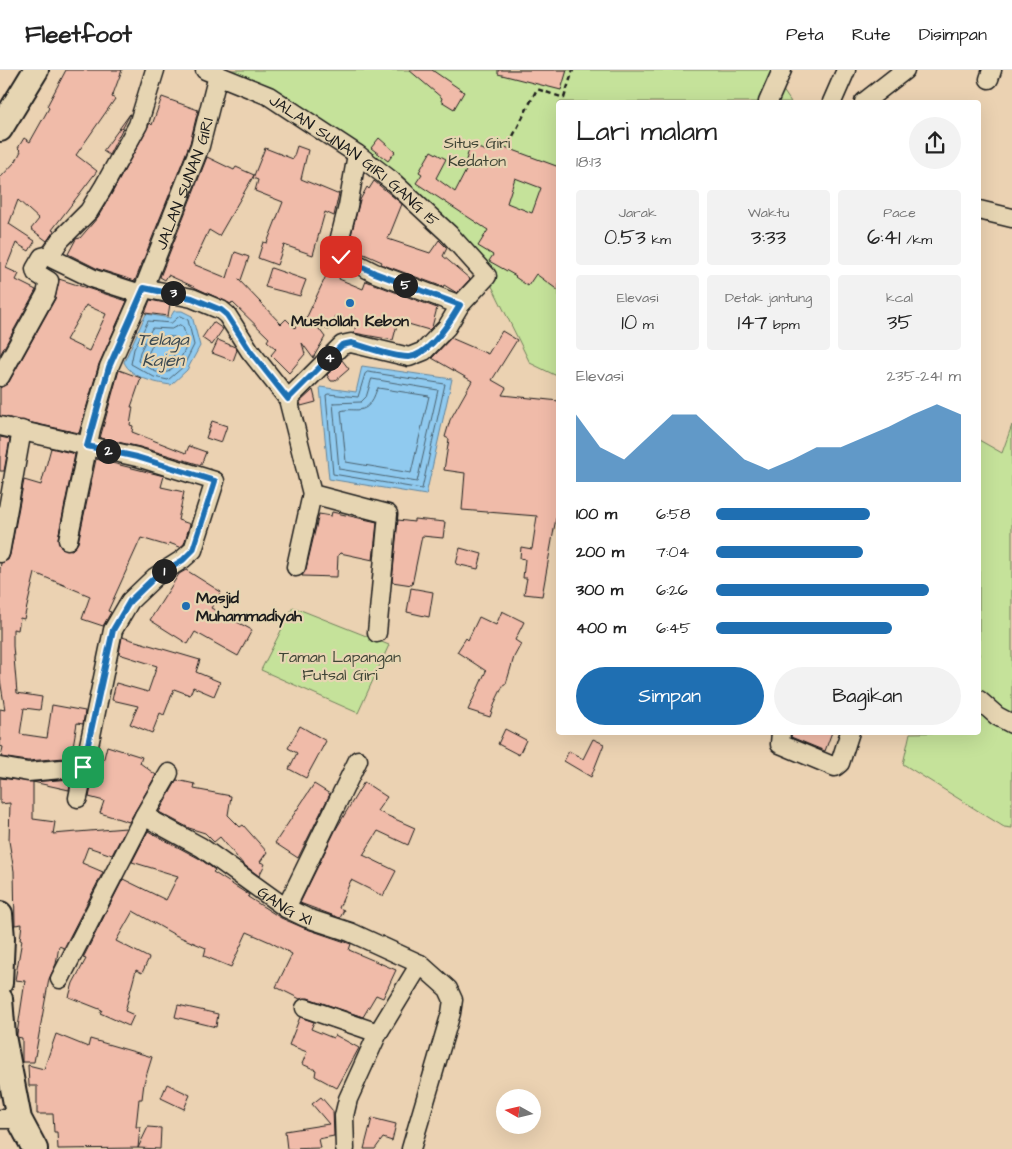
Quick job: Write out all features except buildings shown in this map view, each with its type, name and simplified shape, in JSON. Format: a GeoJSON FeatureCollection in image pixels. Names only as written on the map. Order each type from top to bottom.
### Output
{"type":"FeatureCollection","features":[{"type":"Feature","properties":{"kind":"main road"},"geometry":{"type":"LineString","coordinates":[[0,129],[36,70]]}},
{"type":"Feature","properties":{"kind":"main road"},"geometry":{"type":"LineString","coordinates":[[0,914],[2,938],[0,983]]}},
{"type":"Feature","properties":{"kind":"main road"},"geometry":{"type":"LineString","coordinates":[[0,999],[1,1036],[10,1119],[35,1149]]}},
{"type":"Feature","properties":{"kind":"street"},"geometry":{"type":"LineString","coordinates":[[0,377],[46,294],[49,281],[36,273],[35,268],[42,257],[50,255],[60,240],[89,211],[103,188],[138,125],[155,70]]}},
{"type":"Feature","properties":{"kind":"street"},"geometry":{"type":"LineString","coordinates":[[769,100],[782,70]]}},
{"type":"Feature","properties":{"kind":"street"},"geometry":{"type":"LineString","coordinates":[[833,100],[846,70]]}},
{"type":"Feature","properties":{"kind":"street"},"geometry":{"type":"LineString","coordinates":[[867,100],[905,70]]}},
{"type":"Feature","properties":{"kind":"street","name":"JALAN SUNAN GIRI GANG 15"},"geometry":{"type":"LineString","coordinates":[[212,73],[269,96],[357,154],[392,181],[449,234],[487,276],[460,305]]}},
{"type":"Feature","properties":{"kind":"street","name":"JALAN SUNAN GIRI"},"geometry":{"type":"LineString","coordinates":[[68,540],[87,446],[109,367],[142,291],[200,146],[212,73]]}},
{"type":"Feature","properties":{"kind":"street"},"geometry":{"type":"LineString","coordinates":[[288,399],[342,345],[351,343],[409,357],[424,351],[447,327],[460,305],[375,273],[338,254],[337,249],[348,206],[357,154]]}},
{"type":"Feature","properties":{"kind":"street"},"geometry":{"type":"LineString","coordinates":[[981,210],[1012,218]]}},
{"type":"Feature","properties":{"kind":"street"},"geometry":{"type":"LineString","coordinates":[[50,255],[51,258],[72,269],[142,291],[192,298],[221,310],[227,315],[250,351],[288,399],[312,494],[296,567]]}},
{"type":"Feature","properties":{"kind":"street"},"geometry":{"type":"LineString","coordinates":[[0,426],[137,457],[215,481],[193,550],[183,560],[155,577],[130,601],[113,630],[78,798]]}},
{"type":"Feature","properties":{"kind":"street"},"geometry":{"type":"LineString","coordinates":[[0,553],[22,430]]}},
{"type":"Feature","properties":{"kind":"street"},"geometry":{"type":"LineString","coordinates":[[312,494],[388,514],[377,633]]}},
{"type":"Feature","properties":{"kind":"street"},"geometry":{"type":"LineString","coordinates":[[981,702],[997,716],[1012,724]]}},
{"type":"Feature","properties":{"kind":"street"},"geometry":{"type":"LineString","coordinates":[[781,735],[780,744],[835,767],[840,763],[849,735]]}},
{"type":"Feature","properties":{"kind":"street"},"geometry":{"type":"LineString","coordinates":[[286,908],[358,760]]}},
{"type":"Feature","properties":{"kind":"street"},"geometry":{"type":"LineString","coordinates":[[0,767],[28,772],[84,767]]}},
{"type":"Feature","properties":{"kind":"street"},"geometry":{"type":"LineString","coordinates":[[60,979],[144,816],[169,773]]}},
{"type":"Feature","properties":{"kind":"street","name":"GANG XI"},"geometry":{"type":"LineString","coordinates":[[144,816],[201,847],[286,908],[307,918],[350,932],[420,964],[448,989],[453,1000],[451,1013],[411,1149]]}},
{"type":"Feature","properties":{"kind":"street"},"geometry":{"type":"LineString","coordinates":[[345,1149],[345,1107],[378,1034],[420,964]]}},
{"type":"Feature","properties":{"kind":"street"},"geometry":{"type":"LineString","coordinates":[[305,1008],[378,1034]]}},
{"type":"Feature","properties":{"kind":"path"},"geometry":{"type":"LineString","coordinates":[[509,144],[537,89],[564,98],[573,70]]}},
{"type":"Feature","properties":{"kind":"green space","name":"Situs Giri Kedaton"},"geometry":{"type":"Polygon","coordinates":[[[220,70],[782,70],[778,83],[790,100],[556,100],[556,376],[530,363],[487,276],[392,181],[220,70]]]}},
{"type":"Feature","properties":{"kind":"green space"},"geometry":{"type":"Polygon","coordinates":[[[1012,425],[1012,828],[1004,827],[903,764],[910,735],[981,735],[981,441],[1002,453],[1012,425]]]}},
{"type":"Feature","properties":{"kind":"green space","name":"Taman Lapangan Futsal Giri"},"geometry":{"type":"Polygon","coordinates":[[[293,607],[389,645],[358,713],[261,670],[293,607]]]}},
{"type":"Feature","properties":{"kind":"water","name":"Telaga Kajen"},"geometry":{"type":"Polygon","coordinates":[[[174,311],[182,311],[192,316],[200,346],[187,370],[171,385],[138,376],[127,368],[124,362],[146,314],[170,318],[174,311]]]}},
{"type":"Feature","properties":{"kind":"water"},"geometry":{"type":"Polygon","coordinates":[[[362,366],[452,379],[426,495],[329,479],[320,387],[356,392],[362,366]]]}},
{"type":"Feature","properties":{"kind":"place","name":"Mushollah Kebon"},"geometry":{"type":"Point","coordinates":[350,303]}},
{"type":"Feature","properties":{"kind":"place","name":"Masjid Muhammadiyah"},"geometry":{"type":"Point","coordinates":[186,606]}},
{"type":"Feature","properties":{"kind":"route"},"geometry":{"type":"LineString","coordinates":[[83,767],[113,630],[130,601],[155,577],[183,560],[193,550],[215,481],[137,457],[87,446],[109,367],[144,288],[176,293],[221,310],[227,315],[250,351],[288,399],[342,345],[347,343],[409,357],[424,351],[434,338],[447,327],[460,305],[375,273],[341,257]]}}]}
